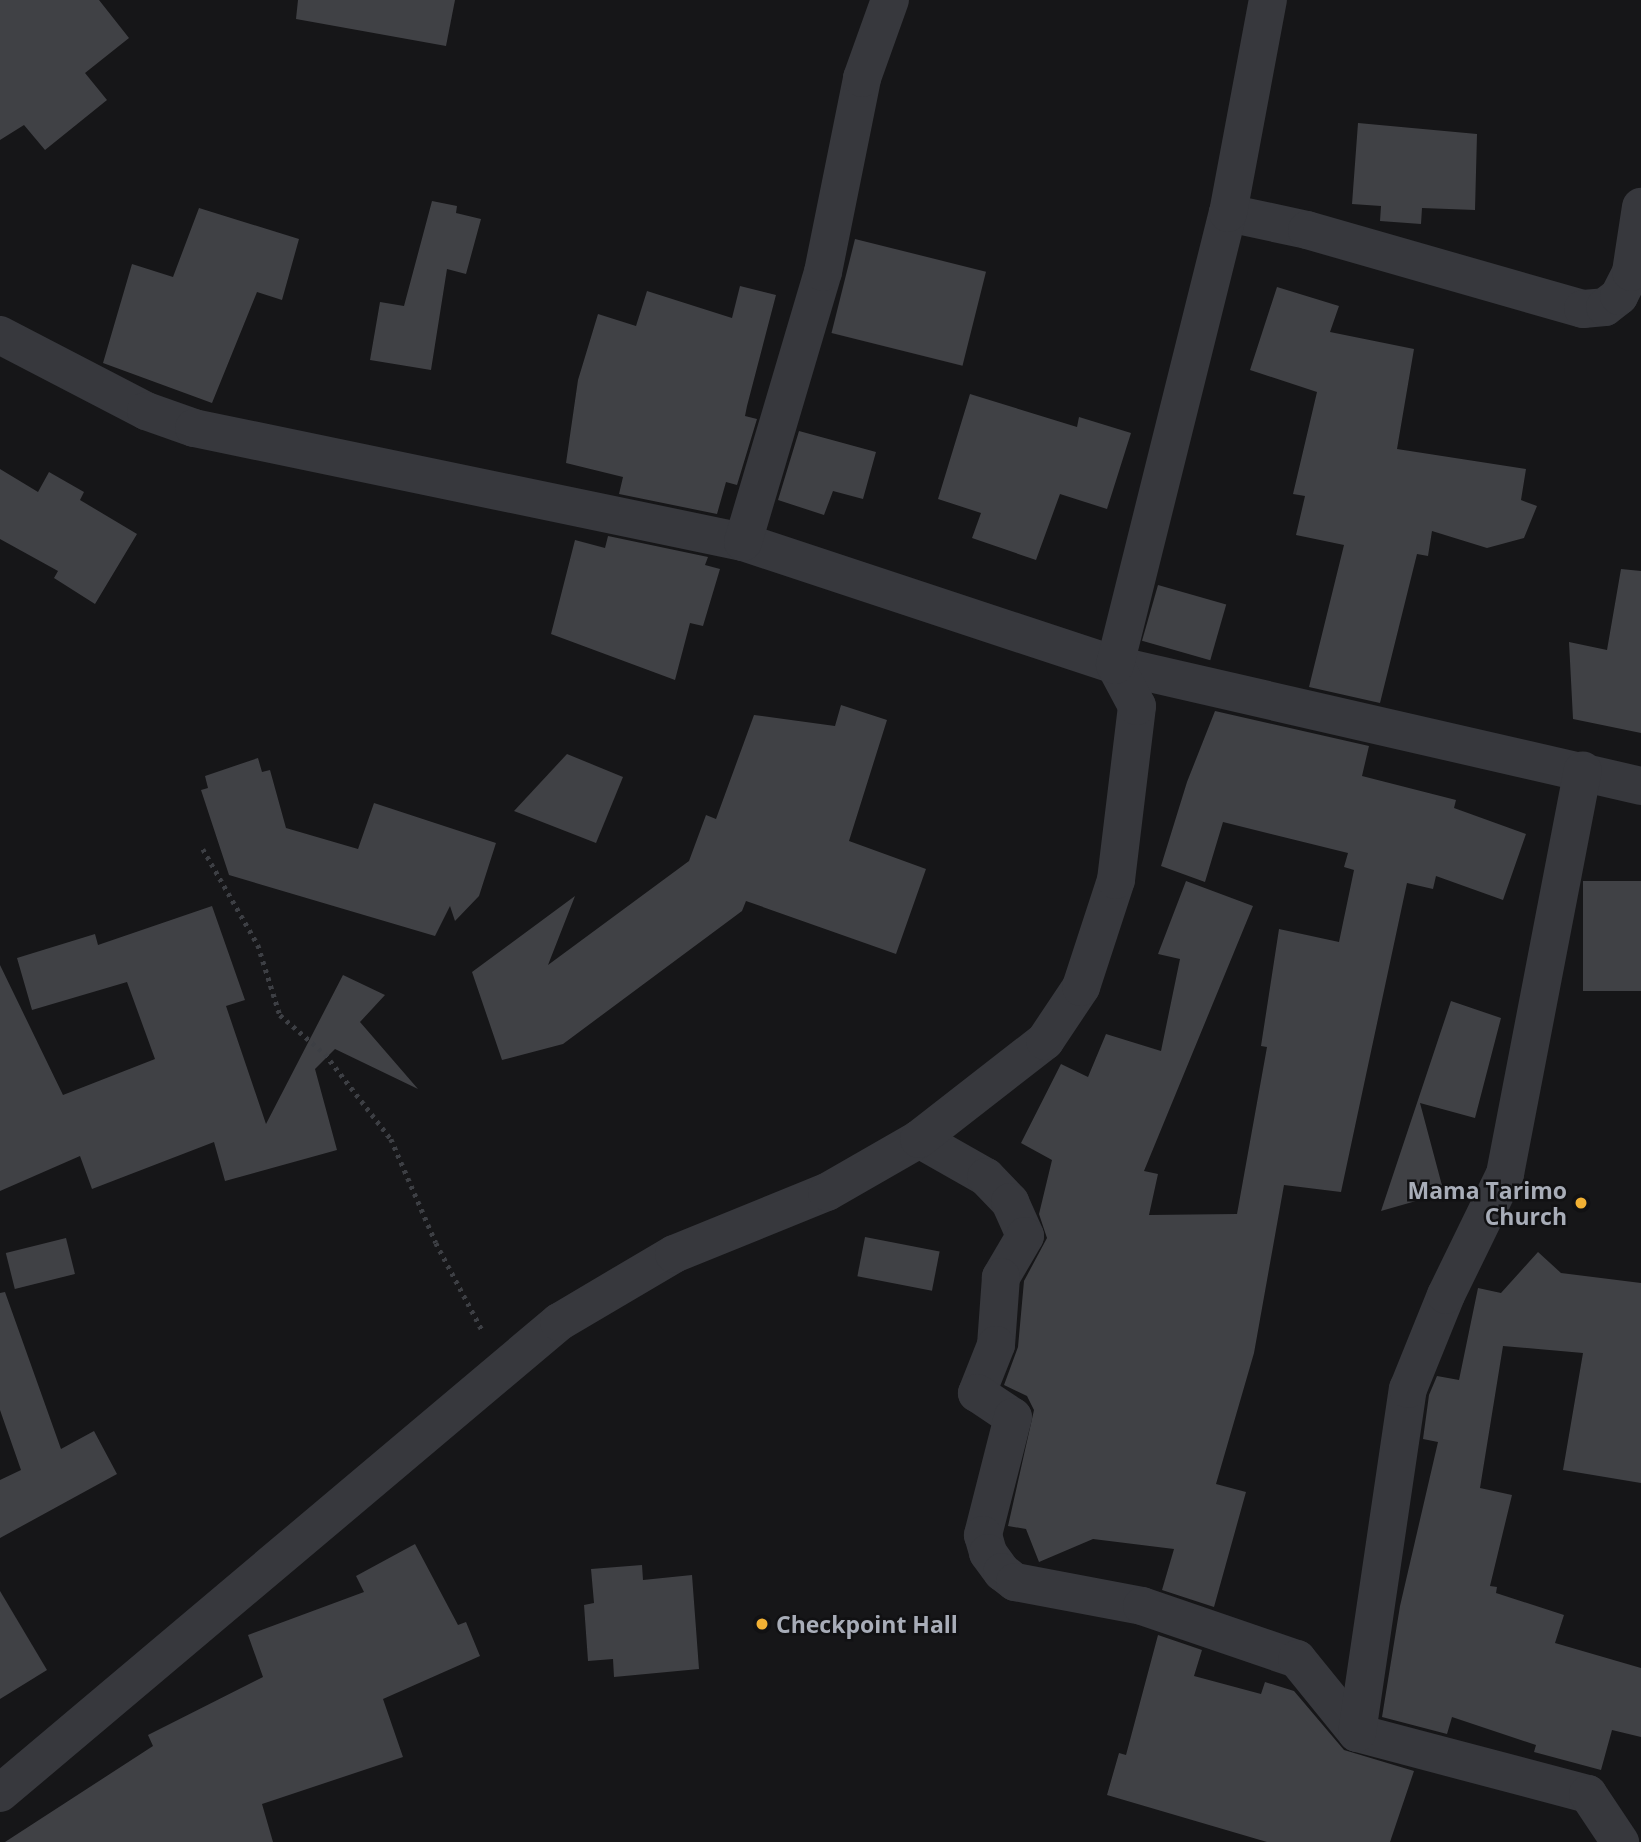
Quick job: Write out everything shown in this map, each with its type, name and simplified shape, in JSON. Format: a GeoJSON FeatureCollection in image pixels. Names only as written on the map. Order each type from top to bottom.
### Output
{"type":"FeatureCollection","features":[{"type":"Feature","properties":{"kind":"street"},"geometry":{"type":"LineString","coordinates":[[743,541],[823,272],[862,78],[890,0]]}},
{"type":"Feature","properties":{"kind":"street"},"geometry":{"type":"LineString","coordinates":[[0,1793],[360,1493],[502,1368],[559,1322],[674,1254],[827,1192],[919,1139],[1045,1041],[1081,987],[1116,880],[1138,706],[1115,665],[1228,213],[1268,0]]}},
{"type":"Feature","properties":{"kind":"street"},"geometry":{"type":"LineString","coordinates":[[1228,213],[1307,230],[1583,309],[1605,307],[1619,296],[1631,272],[1641,206]]}},
{"type":"Feature","properties":{"kind":"street"},"geometry":{"type":"LineString","coordinates":[[0,335],[146,411],[207,432],[743,541],[1115,665],[1583,770],[1641,786]]}},
{"type":"Feature","properties":{"kind":"street"},"geometry":{"type":"LineString","coordinates":[[1356,1733],[1408,1389],[1446,1295],[1505,1174],[1583,770]]}},
{"type":"Feature","properties":{"kind":"street"},"geometry":{"type":"LineString","coordinates":[[919,1139],[986,1177],[1010,1202],[1025,1236],[1001,1277],[996,1345],[977,1394],[1013,1417],[983,1535],[995,1562],[1015,1582],[1142,1606],[1297,1659],[1356,1733],[1588,1794],[1620,1842]]}},
{"type":"Feature","properties":{"kind":"path"},"geometry":{"type":"LineString","coordinates":[[203,849],[258,945],[280,1015],[325,1054],[391,1139],[436,1243],[502,1368]]}},
{"type":"Feature","properties":{"kind":"building"},"geometry":{"type":"Polygon","coordinates":[[[0,0],[99,0],[129,38],[85,73],[107,100],[45,150],[24,125],[0,140],[0,0]]]}},
{"type":"Feature","properties":{"kind":"building"},"geometry":{"type":"Polygon","coordinates":[[[298,0],[455,0],[446,46],[296,19],[298,0]]]}},
{"type":"Feature","properties":{"kind":"building"},"geometry":{"type":"Polygon","coordinates":[[[1358,123],[1477,134],[1475,210],[1422,208],[1421,224],[1380,221],[1381,206],[1352,204],[1358,123]]]}},
{"type":"Feature","properties":{"kind":"building"},"geometry":{"type":"Polygon","coordinates":[[[432,201],[457,206],[456,213],[481,219],[466,274],[447,269],[431,370],[370,360],[380,302],[404,306],[432,201]]]}},
{"type":"Feature","properties":{"kind":"building"},"geometry":{"type":"Polygon","coordinates":[[[199,208],[299,239],[282,300],[257,292],[212,403],[103,363],[132,264],[173,277],[199,208]]]}},
{"type":"Feature","properties":{"kind":"building"},"geometry":{"type":"Polygon","coordinates":[[[855,239],[986,272],[963,366],[832,333],[855,239]]]}},
{"type":"Feature","properties":{"kind":"building"},"geometry":{"type":"Polygon","coordinates":[[[740,286],[776,295],[745,416],[757,419],[737,485],[726,482],[717,514],[619,494],[623,477],[566,463],[578,380],[598,314],[636,326],[647,291],[732,318],[740,286]]]}},
{"type":"Feature","properties":{"kind":"building"},"geometry":{"type":"Polygon","coordinates":[[[1277,287],[1339,306],[1330,332],[1414,349],[1397,449],[1526,469],[1521,500],[1537,506],[1524,538],[1487,548],[1432,531],[1428,556],[1417,554],[1380,703],[1309,687],[1344,545],[1296,535],[1305,496],[1293,494],[1317,392],[1250,370],[1277,287]]]}},
{"type":"Feature","properties":{"kind":"building"},"geometry":{"type":"Polygon","coordinates":[[[970,394],[1077,427],[1079,417],[1131,433],[1107,509],[1060,494],[1036,560],[972,538],[981,513],[938,499],[970,394]]]}},
{"type":"Feature","properties":{"kind":"building"},"geometry":{"type":"Polygon","coordinates":[[[799,431],[876,452],[863,499],[833,491],[824,515],[778,500],[799,431]]]}},
{"type":"Feature","properties":{"kind":"building"},"geometry":{"type":"Polygon","coordinates":[[[0,469],[38,492],[49,472],[84,492],[80,500],[137,534],[95,604],[54,578],[58,571],[0,539],[0,469]]]}},
{"type":"Feature","properties":{"kind":"building"},"geometry":{"type":"Polygon","coordinates":[[[608,536],[708,557],[705,565],[720,569],[703,626],[690,623],[675,680],[551,634],[575,540],[605,548],[608,536]]]}},
{"type":"Feature","properties":{"kind":"building"},"geometry":{"type":"Polygon","coordinates":[[[1621,569],[1641,571],[1641,733],[1573,719],[1569,642],[1607,650],[1621,569]]]}},
{"type":"Feature","properties":{"kind":"building"},"geometry":{"type":"Polygon","coordinates":[[[1158,585],[1226,605],[1210,660],[1142,641],[1158,585]]]}},
{"type":"Feature","properties":{"kind":"building"},"geometry":{"type":"Polygon","coordinates":[[[841,705],[887,720],[849,841],[926,869],[896,954],[746,901],[742,911],[563,1044],[502,1060],[472,972],[575,896],[548,965],[689,861],[706,815],[716,819],[754,715],[835,726],[841,705]]]}},
{"type":"Feature","properties":{"kind":"building"},"geometry":{"type":"Polygon","coordinates":[[[1215,711],[1369,746],[1362,776],[1456,800],[1454,808],[1526,834],[1503,900],[1436,876],[1433,889],[1407,883],[1341,1192],[1284,1185],[1254,1353],[1216,1484],[1246,1492],[1214,1607],[1162,1590],[1174,1549],[1093,1539],[1039,1562],[1026,1529],[1008,1526],[1034,1410],[1027,1396],[1004,1385],[1018,1347],[1024,1281],[1047,1238],[1039,1214],[1052,1160],[1021,1143],[1061,1064],[1088,1077],[1106,1034],[1161,1051],[1180,959],[1158,954],[1186,881],[1253,906],[1144,1171],[1158,1174],[1149,1215],[1237,1214],[1267,1047],[1261,1046],[1279,929],[1339,942],[1354,870],[1344,867],[1348,853],[1223,822],[1205,882],[1161,866],[1187,782],[1215,711]]]}},
{"type":"Feature","properties":{"kind":"building"},"geometry":{"type":"Polygon","coordinates":[[[567,754],[623,777],[596,843],[514,811],[567,754]]]}},
{"type":"Feature","properties":{"kind":"building"},"geometry":{"type":"Polygon","coordinates":[[[258,758],[262,772],[270,770],[286,828],[358,849],[374,803],[496,843],[479,896],[455,921],[450,906],[435,936],[229,875],[201,790],[208,788],[205,776],[258,758]]]}},
{"type":"Feature","properties":{"kind":"building"},"geometry":{"type":"Polygon","coordinates":[[[1583,881],[1641,881],[1641,991],[1583,991],[1583,881]]]}},
{"type":"Feature","properties":{"kind":"building"},"geometry":{"type":"Polygon","coordinates":[[[212,906],[245,1000],[226,1006],[266,1124],[343,975],[385,995],[360,1022],[418,1089],[335,1049],[315,1069],[337,1150],[225,1181],[214,1142],[92,1189],[80,1156],[0,1191],[0,965],[63,1095],[155,1059],[127,982],[32,1010],[17,958],[95,934],[98,945],[212,906]]]}},
{"type":"Feature","properties":{"kind":"building"},"geometry":{"type":"Polygon","coordinates":[[[1451,1001],[1501,1018],[1475,1118],[1420,1103],[1444,1193],[1381,1211],[1451,1001]]]}},
{"type":"Feature","properties":{"kind":"building"},"geometry":{"type":"Polygon","coordinates":[[[865,1237],[940,1252],[932,1291],[857,1276],[865,1237]]]}},
{"type":"Feature","properties":{"kind":"building"},"geometry":{"type":"Polygon","coordinates":[[[66,1238],[75,1274],[15,1289],[6,1253],[66,1238]]]}},
{"type":"Feature","properties":{"kind":"building"},"geometry":{"type":"Polygon","coordinates":[[[1538,1252],[1561,1273],[1641,1283],[1641,1483],[1563,1470],[1583,1353],[1503,1346],[1480,1488],[1512,1495],[1490,1586],[1497,1587],[1496,1593],[1564,1615],[1555,1643],[1641,1668],[1641,1737],[1612,1730],[1601,1770],[1534,1752],[1536,1745],[1452,1717],[1447,1734],[1382,1717],[1400,1606],[1438,1442],[1423,1439],[1429,1395],[1437,1376],[1459,1380],[1478,1288],[1501,1293],[1538,1252]]]}},
{"type":"Feature","properties":{"kind":"building"},"geometry":{"type":"Polygon","coordinates":[[[5,1292],[61,1449],[94,1431],[117,1474],[0,1538],[0,1480],[21,1470],[0,1410],[0,1293],[5,1292]]]}},
{"type":"Feature","properties":{"kind":"building"},"geometry":{"type":"Polygon","coordinates":[[[415,1544],[458,1625],[466,1622],[480,1656],[383,1699],[403,1757],[262,1804],[273,1842],[5,1842],[153,1746],[148,1735],[263,1677],[248,1635],[364,1592],[356,1576],[415,1544]]]}},
{"type":"Feature","properties":{"kind":"building"},"geometry":{"type":"Polygon","coordinates":[[[642,1565],[643,1580],[692,1575],[699,1669],[614,1677],[613,1659],[588,1661],[584,1605],[594,1603],[591,1569],[642,1565]]]}},
{"type":"Feature","properties":{"kind":"building"},"geometry":{"type":"Polygon","coordinates":[[[0,1591],[47,1670],[0,1699],[0,1591]]]}},
{"type":"Feature","properties":{"kind":"building"},"geometry":{"type":"Polygon","coordinates":[[[1158,1635],[1202,1650],[1194,1676],[1261,1694],[1265,1682],[1294,1691],[1344,1750],[1414,1771],[1390,1842],[1267,1842],[1107,1795],[1119,1753],[1126,1755],[1158,1635]]]}},
{"type":"Feature","properties":{"kind":"place","name":"Mama Tarimo Church"},"geometry":{"type":"Point","coordinates":[1581,1203]}},
{"type":"Feature","properties":{"kind":"place","name":"Checkpoint Hall"},"geometry":{"type":"Point","coordinates":[762,1624]}}]}
